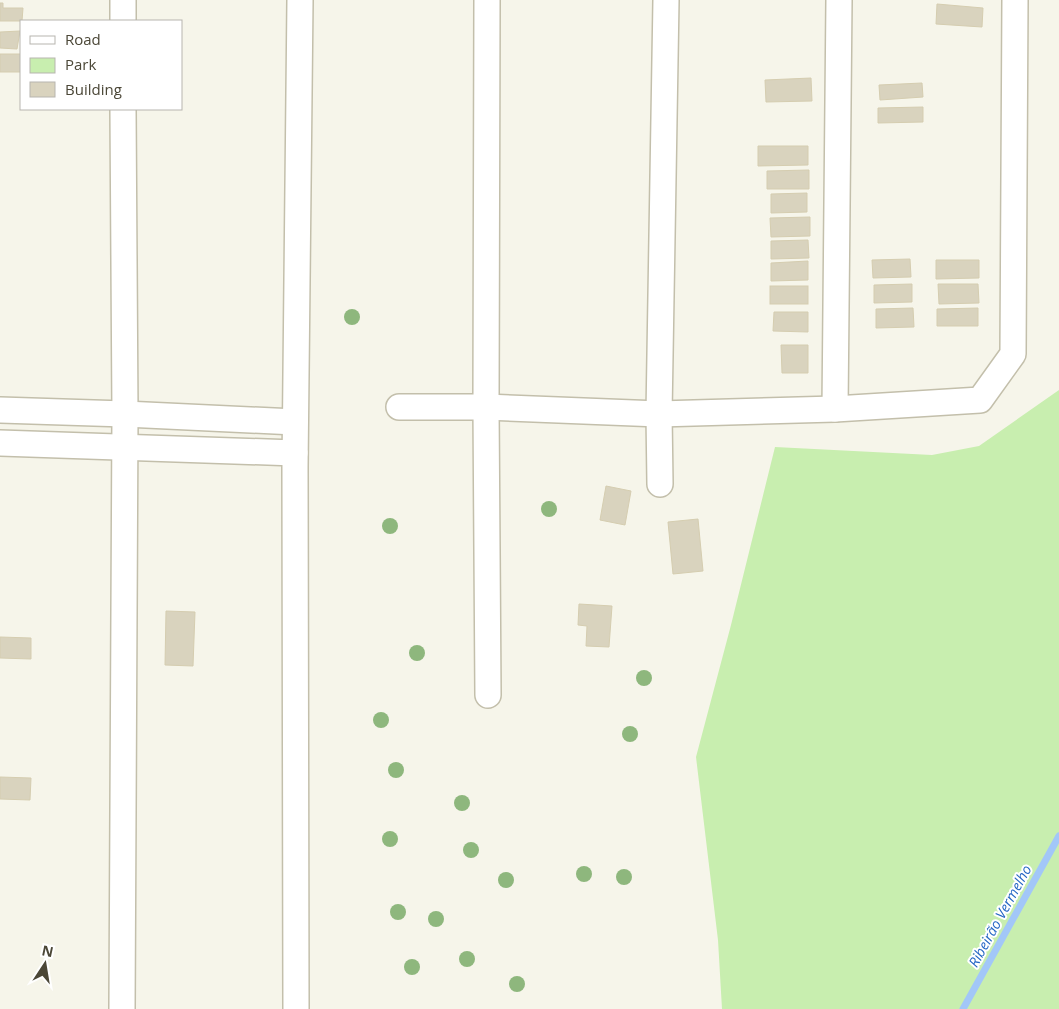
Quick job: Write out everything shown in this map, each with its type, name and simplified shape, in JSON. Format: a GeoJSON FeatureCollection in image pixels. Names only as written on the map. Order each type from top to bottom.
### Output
{"type":"FeatureCollection","features":[{"type":"Feature","properties":{"kind":"street"},"geometry":{"type":"LineString","coordinates":[[122,0],[123,20]]}},
{"type":"Feature","properties":{"kind":"street"},"geometry":{"type":"LineString","coordinates":[[296,1009],[295,422],[300,0]]}},
{"type":"Feature","properties":{"kind":"street"},"geometry":{"type":"LineString","coordinates":[[488,0],[486,408],[488,695]]}},
{"type":"Feature","properties":{"kind":"street"},"geometry":{"type":"LineString","coordinates":[[660,484],[659,414],[666,0]]}},
{"type":"Feature","properties":{"kind":"street"},"geometry":{"type":"LineString","coordinates":[[834,409],[839,0]]}},
{"type":"Feature","properties":{"kind":"street"},"geometry":{"type":"LineString","coordinates":[[400,407],[659,414],[834,409],[980,400],[1013,354],[1015,0]]}},
{"type":"Feature","properties":{"kind":"street"},"geometry":{"type":"LineString","coordinates":[[122,1009],[125,414],[123,110]]}},
{"type":"Feature","properties":{"kind":"street"},"geometry":{"type":"LineString","coordinates":[[0,410],[295,422]]}},
{"type":"Feature","properties":{"kind":"street"},"geometry":{"type":"LineString","coordinates":[[0,443],[295,453]]}},
{"type":"Feature","properties":{"kind":"green space"},"geometry":{"type":"Polygon","coordinates":[[[1059,390],[1059,1009],[722,1009],[718,940],[696,757],[775,447],[932,455],[979,446],[1059,390]]]}},
{"type":"Feature","properties":{"kind":"building"},"geometry":{"type":"Polygon","coordinates":[[[0,3],[3,3],[3,8],[23,8],[22,20],[0,21],[0,3]]]}},
{"type":"Feature","properties":{"kind":"building"},"geometry":{"type":"Polygon","coordinates":[[[937,4],[983,8],[982,27],[936,24],[937,4]]]}},
{"type":"Feature","properties":{"kind":"building"},"geometry":{"type":"Polygon","coordinates":[[[20,31],[17,49],[0,48],[0,32],[20,31]]]}},
{"type":"Feature","properties":{"kind":"building"},"geometry":{"type":"Polygon","coordinates":[[[0,54],[20,54],[20,72],[0,72],[0,54]]]}},
{"type":"Feature","properties":{"kind":"building"},"geometry":{"type":"Polygon","coordinates":[[[811,78],[812,101],[766,102],[765,80],[811,78]]]}},
{"type":"Feature","properties":{"kind":"building"},"geometry":{"type":"Polygon","coordinates":[[[922,83],[923,97],[880,100],[879,85],[922,83]]]}},
{"type":"Feature","properties":{"kind":"building"},"geometry":{"type":"Polygon","coordinates":[[[923,107],[923,122],[878,123],[878,108],[923,107]]]}},
{"type":"Feature","properties":{"kind":"building"},"geometry":{"type":"Polygon","coordinates":[[[758,146],[808,146],[808,165],[758,166],[758,146]]]}},
{"type":"Feature","properties":{"kind":"building"},"geometry":{"type":"Polygon","coordinates":[[[809,170],[809,189],[767,189],[767,171],[809,170]]]}},
{"type":"Feature","properties":{"kind":"building"},"geometry":{"type":"Polygon","coordinates":[[[807,193],[807,212],[771,213],[771,194],[807,193]]]}},
{"type":"Feature","properties":{"kind":"building"},"geometry":{"type":"Polygon","coordinates":[[[810,217],[810,236],[771,237],[770,218],[810,217]]]}},
{"type":"Feature","properties":{"kind":"building"},"geometry":{"type":"Polygon","coordinates":[[[808,240],[809,258],[771,259],[771,241],[808,240]]]}},
{"type":"Feature","properties":{"kind":"building"},"geometry":{"type":"Polygon","coordinates":[[[910,259],[911,277],[873,278],[872,260],[910,259]]]}},
{"type":"Feature","properties":{"kind":"building"},"geometry":{"type":"Polygon","coordinates":[[[936,260],[979,260],[979,278],[936,279],[936,260]]]}},
{"type":"Feature","properties":{"kind":"building"},"geometry":{"type":"Polygon","coordinates":[[[808,261],[808,280],[771,281],[771,263],[808,261]]]}},
{"type":"Feature","properties":{"kind":"building"},"geometry":{"type":"Polygon","coordinates":[[[912,284],[912,302],[874,303],[874,285],[912,284]]]}},
{"type":"Feature","properties":{"kind":"building"},"geometry":{"type":"Polygon","coordinates":[[[938,284],[978,284],[979,303],[939,304],[938,284]]]}},
{"type":"Feature","properties":{"kind":"building"},"geometry":{"type":"Polygon","coordinates":[[[770,286],[808,286],[808,304],[770,304],[770,286]]]}},
{"type":"Feature","properties":{"kind":"building"},"geometry":{"type":"Polygon","coordinates":[[[913,308],[914,327],[876,328],[876,309],[913,308]]]}},
{"type":"Feature","properties":{"kind":"building"},"geometry":{"type":"Polygon","coordinates":[[[978,308],[978,326],[937,326],[937,309],[978,308]]]}},
{"type":"Feature","properties":{"kind":"building"},"geometry":{"type":"Polygon","coordinates":[[[774,312],[808,312],[808,332],[773,331],[774,312]]]}},
{"type":"Feature","properties":{"kind":"building"},"geometry":{"type":"Polygon","coordinates":[[[781,345],[808,345],[808,373],[782,373],[781,345]]]}},
{"type":"Feature","properties":{"kind":"building"},"geometry":{"type":"Polygon","coordinates":[[[606,486],[631,491],[625,525],[600,520],[606,486]]]}},
{"type":"Feature","properties":{"kind":"building"},"geometry":{"type":"Polygon","coordinates":[[[698,519],[703,571],[673,574],[668,522],[698,519]]]}},
{"type":"Feature","properties":{"kind":"building"},"geometry":{"type":"Polygon","coordinates":[[[579,604],[612,606],[609,647],[586,646],[587,626],[578,625],[579,604]]]}},
{"type":"Feature","properties":{"kind":"building"},"geometry":{"type":"Polygon","coordinates":[[[166,611],[195,612],[193,666],[165,665],[166,611]]]}},
{"type":"Feature","properties":{"kind":"building"},"geometry":{"type":"Polygon","coordinates":[[[0,637],[31,638],[31,659],[0,658],[0,637]]]}},
{"type":"Feature","properties":{"kind":"building"},"geometry":{"type":"Polygon","coordinates":[[[0,777],[31,778],[30,800],[0,799],[0,777]]]}},
{"type":"Feature","properties":{"kind":"waterway","name":"Ribeirão Vermelho"},"geometry":{"type":"LineString","coordinates":[[963,1009],[1059,836]]}}]}
